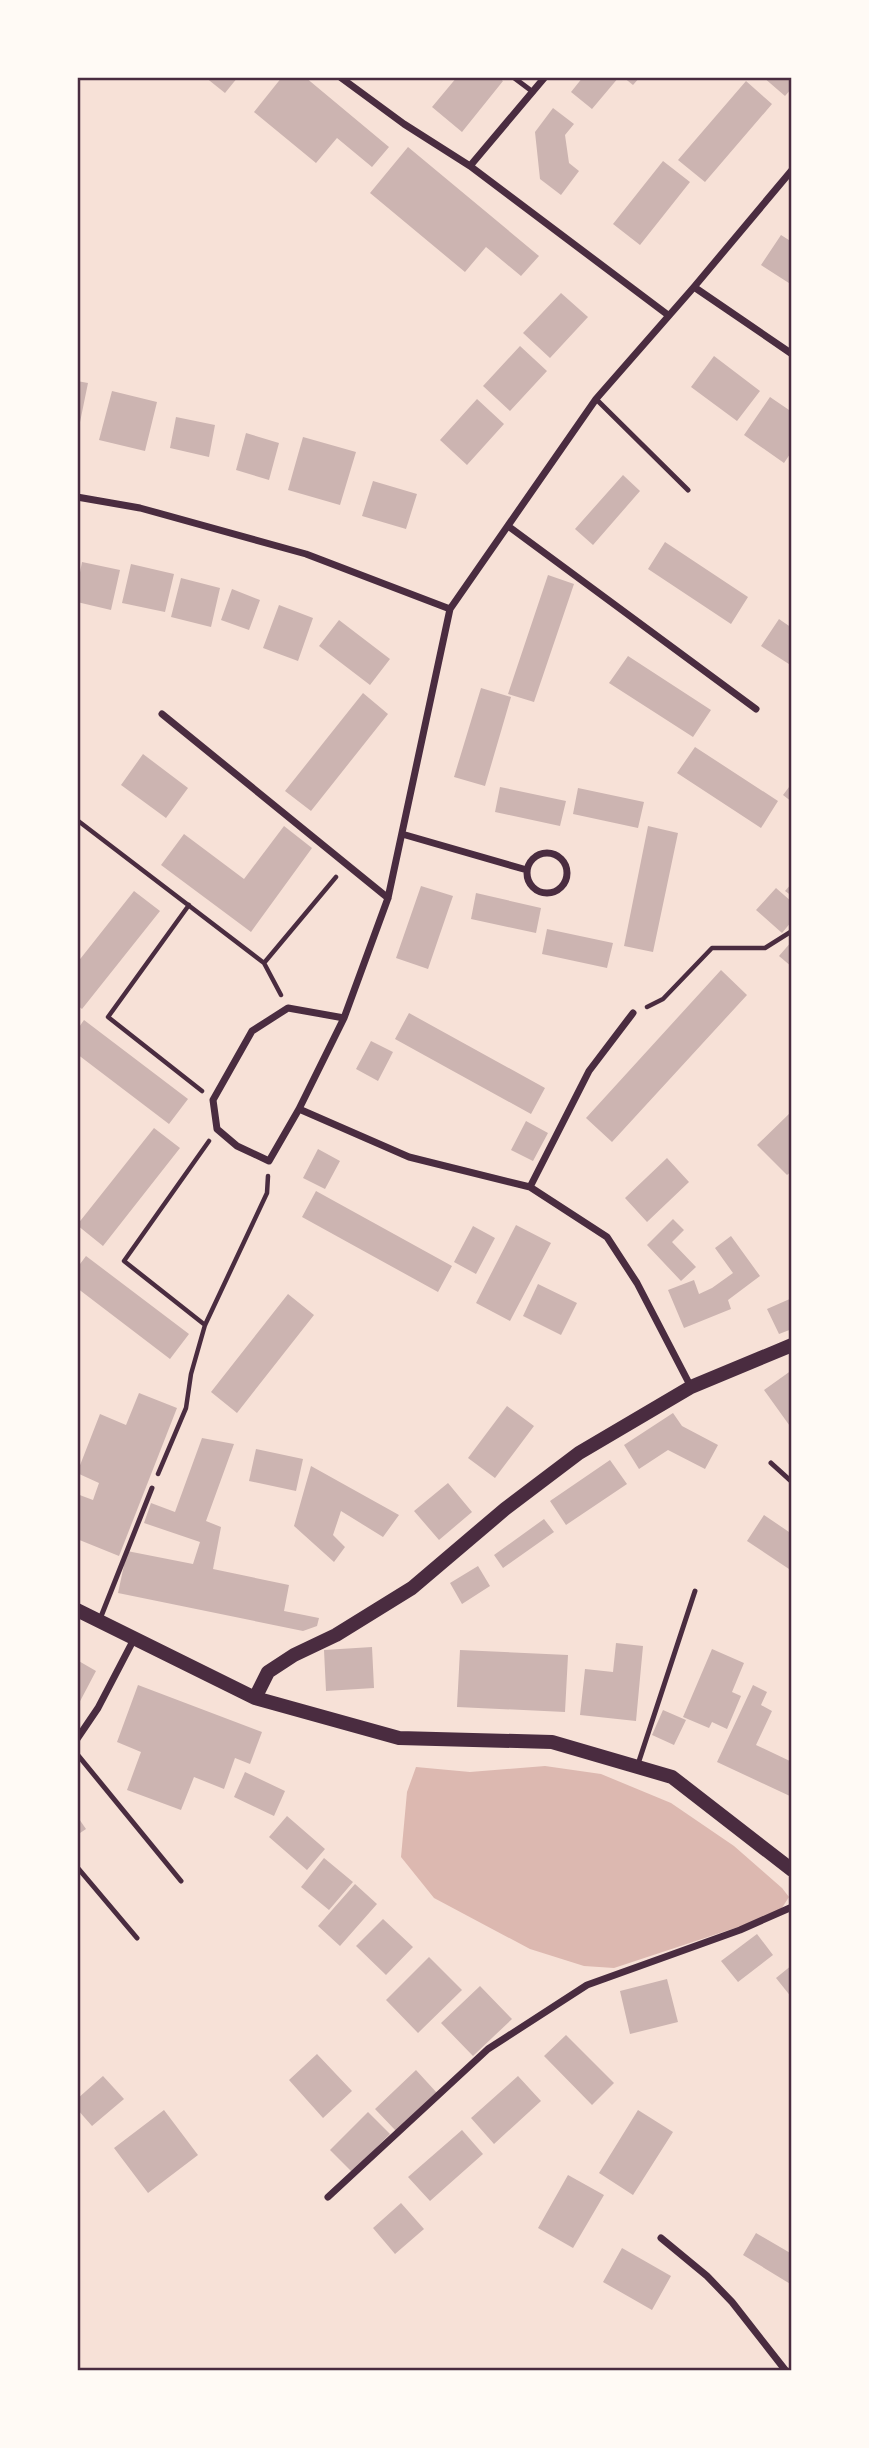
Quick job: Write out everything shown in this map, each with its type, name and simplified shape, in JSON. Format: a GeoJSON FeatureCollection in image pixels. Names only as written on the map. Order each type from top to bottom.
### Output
{"type":"FeatureCollection","features":[{"type":"Feature","properties":{"kind":"main road"},"geometry":{"type":"LineString","coordinates":[[255,1698],[268,1672],[294,1655],[336,1635],[412,1588],[505,1509],[579,1453],[691,1387],[792,1345]]}},
{"type":"Feature","properties":{"kind":"main road"},"geometry":{"type":"LineString","coordinates":[[77,1610],[255,1698],[399,1738],[552,1742],[672,1777],[792,1870]]}},
{"type":"Feature","properties":{"kind":"street"},"geometry":{"type":"LineString","coordinates":[[340,77],[404,124],[470,166],[668,314]]}},
{"type":"Feature","properties":{"kind":"street"},"geometry":{"type":"LineString","coordinates":[[470,166],[545,77]]}},
{"type":"Feature","properties":{"kind":"street"},"geometry":{"type":"LineString","coordinates":[[344,1018],[288,1008],[253,1031],[213,1100],[217,1129],[237,1146],[269,1161],[299,1109],[344,1018],[388,898],[450,609],[596,399],[792,170]]}},
{"type":"Feature","properties":{"kind":"street"},"geometry":{"type":"LineString","coordinates":[[694,287],[792,354]]}},
{"type":"Feature","properties":{"kind":"street"},"geometry":{"type":"LineString","coordinates":[[77,497],[140,508],[306,554],[450,609]]}},
{"type":"Feature","properties":{"kind":"street"},"geometry":{"type":"LineString","coordinates":[[508,526],[756,709]]}},
{"type":"Feature","properties":{"kind":"street"},"geometry":{"type":"LineString","coordinates":[[162,714],[388,898]]}},
{"type":"Feature","properties":{"kind":"street"},"geometry":{"type":"LineString","coordinates":[[402,834],[527,870]]}},
{"type":"Feature","properties":{"kind":"street"},"geometry":{"type":"LineString","coordinates":[[546,853],[562,860],[566,876],[563,884],[556,890],[540,892],[532,886],[527,870],[537,855],[546,853]]}},
{"type":"Feature","properties":{"kind":"street"},"geometry":{"type":"LineString","coordinates":[[530,1187],[589,1071],[633,1013]]}},
{"type":"Feature","properties":{"kind":"street"},"geometry":{"type":"LineString","coordinates":[[299,1109],[409,1157],[530,1187],[607,1237],[637,1283],[691,1387]]}},
{"type":"Feature","properties":{"kind":"street"},"geometry":{"type":"LineString","coordinates":[[77,1739],[98,1708],[134,1639]]}},
{"type":"Feature","properties":{"kind":"street"},"geometry":{"type":"LineString","coordinates":[[328,2197],[488,2049],[587,1985],[740,1930],[792,1907]]}},
{"type":"Feature","properties":{"kind":"street"},"geometry":{"type":"LineString","coordinates":[[661,2238],[707,2276],[732,2302],[786,2371]]}},
{"type":"Feature","properties":{"kind":"lane"},"geometry":{"type":"LineString","coordinates":[[351,86],[357,77]]}},
{"type":"Feature","properties":{"kind":"lane"},"geometry":{"type":"LineString","coordinates":[[513,77],[533,92]]}},
{"type":"Feature","properties":{"kind":"lane"},"geometry":{"type":"LineString","coordinates":[[596,399],[688,490]]}},
{"type":"Feature","properties":{"kind":"lane"},"geometry":{"type":"LineString","coordinates":[[771,1463],[792,1482]]}},
{"type":"Feature","properties":{"kind":"lane"},"geometry":{"type":"LineString","coordinates":[[99,1622],[152,1488]]}},
{"type":"Feature","properties":{"kind":"lane"},"geometry":{"type":"LineString","coordinates":[[637,1767],[695,1591]]}},
{"type":"Feature","properties":{"kind":"lane"},"geometry":{"type":"LineString","coordinates":[[77,1754],[181,1881]]}},
{"type":"Feature","properties":{"kind":"lane"},"geometry":{"type":"LineString","coordinates":[[77,1867],[137,1938]]}},
{"type":"Feature","properties":{"kind":"path"},"geometry":{"type":"LineString","coordinates":[[77,820],[264,962],[288,1008]]}},
{"type":"Feature","properties":{"kind":"path"},"geometry":{"type":"LineString","coordinates":[[264,962],[347,863]]}},
{"type":"Feature","properties":{"kind":"path"},"geometry":{"type":"LineString","coordinates":[[189,905],[108,1017],[213,1100]]}},
{"type":"Feature","properties":{"kind":"path"},"geometry":{"type":"LineString","coordinates":[[633,1013],[663,999],[712,948],[765,948],[792,931]]}},
{"type":"Feature","properties":{"kind":"path"},"geometry":{"type":"LineString","coordinates":[[205,1325],[124,1261],[217,1129]]}},
{"type":"Feature","properties":{"kind":"path"},"geometry":{"type":"LineString","coordinates":[[152,1488],[186,1408],[191,1374],[205,1325],[267,1193],[269,1161]]}},
{"type":"Feature","properties":{"kind":"shaded area"},"geometry":{"type":"Polygon","coordinates":[[[545,1766],[601,1774],[671,1803],[734,1846],[789,1897],[778,1914],[614,1968],[584,1966],[530,1949],[434,1898],[401,1857],[407,1792],[416,1767],[470,1772],[545,1766]]]}},
{"type":"Feature","properties":{"kind":"building"},"geometry":{"type":"Polygon","coordinates":[[[205,77],[238,77],[225,93],[205,77]]]}},
{"type":"Feature","properties":{"kind":"building"},"geometry":{"type":"Polygon","coordinates":[[[282,77],[305,77],[389,147],[372,167],[337,138],[316,163],[254,112],[282,77]]]}},
{"type":"Feature","properties":{"kind":"building"},"geometry":{"type":"Polygon","coordinates":[[[457,77],[498,77],[503,81],[462,132],[432,107],[457,77]]]}},
{"type":"Feature","properties":{"kind":"building"},"geometry":{"type":"Polygon","coordinates":[[[583,77],[619,77],[592,109],[571,92],[583,77]]]}},
{"type":"Feature","properties":{"kind":"building"},"geometry":{"type":"Polygon","coordinates":[[[623,77],[640,77],[633,85],[623,77]]]}},
{"type":"Feature","properties":{"kind":"building"},"geometry":{"type":"Polygon","coordinates":[[[763,77],[792,77],[792,88],[785,96],[763,77]]]}},
{"type":"Feature","properties":{"kind":"building"},"geometry":{"type":"Polygon","coordinates":[[[746,81],[772,104],[705,182],[678,160],[746,81]]]}},
{"type":"Feature","properties":{"kind":"building"},"geometry":{"type":"Polygon","coordinates":[[[553,108],[574,124],[565,135],[569,163],[579,171],[561,195],[540,179],[535,132],[553,108]]]}},
{"type":"Feature","properties":{"kind":"building"},"geometry":{"type":"Polygon","coordinates":[[[408,147],[539,256],[521,276],[486,247],[465,272],[370,193],[408,147]]]}},
{"type":"Feature","properties":{"kind":"building"},"geometry":{"type":"Polygon","coordinates":[[[663,161],[690,182],[640,245],[613,224],[663,161]]]}},
{"type":"Feature","properties":{"kind":"building"},"geometry":{"type":"Polygon","coordinates":[[[781,235],[792,242],[792,285],[761,265],[781,235]]]}},
{"type":"Feature","properties":{"kind":"building"},"geometry":{"type":"Polygon","coordinates":[[[561,293],[588,317],[550,358],[523,333],[561,293]]]}},
{"type":"Feature","properties":{"kind":"building"},"geometry":{"type":"Polygon","coordinates":[[[520,346],[547,371],[510,411],[483,386],[520,346]]]}},
{"type":"Feature","properties":{"kind":"building"},"geometry":{"type":"Polygon","coordinates":[[[714,356],[760,391],[737,421],[691,387],[714,356]]]}},
{"type":"Feature","properties":{"kind":"building"},"geometry":{"type":"Polygon","coordinates":[[[77,381],[88,383],[78,432],[77,432],[77,381]]]}},
{"type":"Feature","properties":{"kind":"building"},"geometry":{"type":"Polygon","coordinates":[[[112,391],[157,402],[145,451],[99,440],[112,391]]]}},
{"type":"Feature","properties":{"kind":"building"},"geometry":{"type":"Polygon","coordinates":[[[770,397],[792,412],[792,451],[784,463],[744,435],[770,397]]]}},
{"type":"Feature","properties":{"kind":"building"},"geometry":{"type":"Polygon","coordinates":[[[477,399],[504,424],[467,465],[440,440],[477,399]]]}},
{"type":"Feature","properties":{"kind":"building"},"geometry":{"type":"Polygon","coordinates":[[[176,417],[215,425],[209,457],[170,448],[176,417]]]}},
{"type":"Feature","properties":{"kind":"building"},"geometry":{"type":"Polygon","coordinates":[[[246,433],[279,443],[269,480],[236,470],[246,433]]]}},
{"type":"Feature","properties":{"kind":"building"},"geometry":{"type":"Polygon","coordinates":[[[303,437],[356,452],[340,505],[288,490],[303,437]]]}},
{"type":"Feature","properties":{"kind":"building"},"geometry":{"type":"Polygon","coordinates":[[[623,475],[640,491],[593,545],[575,529],[623,475]]]}},
{"type":"Feature","properties":{"kind":"building"},"geometry":{"type":"Polygon","coordinates":[[[373,481],[417,494],[406,529],[362,516],[373,481]]]}},
{"type":"Feature","properties":{"kind":"building"},"geometry":{"type":"Polygon","coordinates":[[[665,542],[748,597],[731,624],[648,569],[665,542]]]}},
{"type":"Feature","properties":{"kind":"building"},"geometry":{"type":"Polygon","coordinates":[[[82,562],[120,570],[111,610],[77,602],[82,562]]]}},
{"type":"Feature","properties":{"kind":"building"},"geometry":{"type":"Polygon","coordinates":[[[131,564],[174,574],[165,612],[122,603],[131,564]]]}},
{"type":"Feature","properties":{"kind":"building"},"geometry":{"type":"Polygon","coordinates":[[[548,575],[574,584],[534,702],[508,694],[548,575]]]}},
{"type":"Feature","properties":{"kind":"building"},"geometry":{"type":"Polygon","coordinates":[[[181,578],[220,588],[211,627],[171,617],[181,578]]]}},
{"type":"Feature","properties":{"kind":"building"},"geometry":{"type":"Polygon","coordinates":[[[232,589],[260,600],[249,630],[221,620],[232,589]]]}},
{"type":"Feature","properties":{"kind":"building"},"geometry":{"type":"Polygon","coordinates":[[[279,605],[313,618],[298,661],[263,648],[279,605]]]}},
{"type":"Feature","properties":{"kind":"building"},"geometry":{"type":"Polygon","coordinates":[[[779,619],[792,628],[792,666],[761,646],[779,619]]]}},
{"type":"Feature","properties":{"kind":"building"},"geometry":{"type":"Polygon","coordinates":[[[339,620],[390,659],[370,685],[319,646],[339,620]]]}},
{"type":"Feature","properties":{"kind":"building"},"geometry":{"type":"Polygon","coordinates":[[[628,656],[711,710],[693,737],[609,683],[628,656]]]}},
{"type":"Feature","properties":{"kind":"building"},"geometry":{"type":"Polygon","coordinates":[[[481,688],[511,697],[485,786],[454,777],[481,688]]]}},
{"type":"Feature","properties":{"kind":"building"},"geometry":{"type":"Polygon","coordinates":[[[363,693],[388,714],[311,811],[285,791],[363,693]]]}},
{"type":"Feature","properties":{"kind":"building"},"geometry":{"type":"Polygon","coordinates":[[[695,747],[778,801],[761,828],[677,773],[695,747]]]}},
{"type":"Feature","properties":{"kind":"building"},"geometry":{"type":"Polygon","coordinates":[[[143,754],[188,788],[166,818],[121,785],[143,754]]]}},
{"type":"Feature","properties":{"kind":"building"},"geometry":{"type":"Polygon","coordinates":[[[792,783],[792,802],[783,795],[792,783]]]}},
{"type":"Feature","properties":{"kind":"building"},"geometry":{"type":"Polygon","coordinates":[[[500,787],[566,801],[560,826],[495,812],[500,787]]]}},
{"type":"Feature","properties":{"kind":"building"},"geometry":{"type":"Polygon","coordinates":[[[578,788],[644,802],[638,828],[573,814],[578,788]]]}},
{"type":"Feature","properties":{"kind":"building"},"geometry":{"type":"Polygon","coordinates":[[[284,826],[312,848],[251,932],[161,865],[184,834],[244,879],[284,826]]]}},
{"type":"Feature","properties":{"kind":"building"},"geometry":{"type":"Polygon","coordinates":[[[648,826],[678,833],[653,952],[624,946],[648,826]]]}},
{"type":"Feature","properties":{"kind":"building"},"geometry":{"type":"Polygon","coordinates":[[[792,883],[792,896],[785,891],[792,883]]]}},
{"type":"Feature","properties":{"kind":"building"},"geometry":{"type":"Polygon","coordinates":[[[421,886],[453,896],[428,969],[396,958],[421,886]]]}},
{"type":"Feature","properties":{"kind":"building"},"geometry":{"type":"Polygon","coordinates":[[[776,888],[792,902],[792,921],[782,933],[756,910],[776,888]]]}},
{"type":"Feature","properties":{"kind":"building"},"geometry":{"type":"Polygon","coordinates":[[[134,891],[160,911],[82,1009],[77,1005],[77,963],[134,891]]]}},
{"type":"Feature","properties":{"kind":"building"},"geometry":{"type":"Polygon","coordinates":[[[476,893],[541,908],[536,933],[471,919],[476,893]]]}},
{"type":"Feature","properties":{"kind":"building"},"geometry":{"type":"Polygon","coordinates":[[[547,929],[613,943],[607,968],[542,954],[547,929]]]}},
{"type":"Feature","properties":{"kind":"building"},"geometry":{"type":"Polygon","coordinates":[[[792,941],[792,967],[779,956],[792,941]]]}},
{"type":"Feature","properties":{"kind":"building"},"geometry":{"type":"Polygon","coordinates":[[[721,970],[747,995],[612,1142],[586,1118],[721,970]]]}},
{"type":"Feature","properties":{"kind":"building"},"geometry":{"type":"Polygon","coordinates":[[[409,1013],[545,1088],[531,1114],[395,1039],[409,1013]]]}},
{"type":"Feature","properties":{"kind":"building"},"geometry":{"type":"Polygon","coordinates":[[[84,1020],[188,1099],[169,1124],[77,1054],[77,1030],[84,1020]]]}},
{"type":"Feature","properties":{"kind":"building"},"geometry":{"type":"Polygon","coordinates":[[[371,1041],[393,1052],[378,1081],[356,1069],[371,1041]]]}},
{"type":"Feature","properties":{"kind":"building"},"geometry":{"type":"Polygon","coordinates":[[[792,1111],[792,1171],[787,1175],[757,1145],[792,1111]]]}},
{"type":"Feature","properties":{"kind":"building"},"geometry":{"type":"Polygon","coordinates":[[[526,1121],[548,1133],[533,1161],[511,1150],[526,1121]]]}},
{"type":"Feature","properties":{"kind":"building"},"geometry":{"type":"Polygon","coordinates":[[[154,1128],[180,1148],[103,1246],[77,1225],[154,1128]]]}},
{"type":"Feature","properties":{"kind":"building"},"geometry":{"type":"Polygon","coordinates":[[[318,1149],[340,1161],[325,1189],[303,1178],[318,1149]]]}},
{"type":"Feature","properties":{"kind":"building"},"geometry":{"type":"Polygon","coordinates":[[[667,1158],[689,1182],[647,1222],[625,1198],[667,1158]]]}},
{"type":"Feature","properties":{"kind":"building"},"geometry":{"type":"Polygon","coordinates":[[[316,1191],[452,1266],[438,1292],[302,1217],[316,1191]]]}},
{"type":"Feature","properties":{"kind":"building"},"geometry":{"type":"Polygon","coordinates":[[[673,1219],[684,1230],[672,1242],[696,1267],[681,1281],[647,1245],[673,1219]]]}},
{"type":"Feature","properties":{"kind":"building"},"geometry":{"type":"Polygon","coordinates":[[[516,1225],[551,1243],[510,1321],[476,1303],[516,1225]]]}},
{"type":"Feature","properties":{"kind":"building"},"geometry":{"type":"Polygon","coordinates":[[[473,1226],[495,1238],[476,1274],[454,1262],[473,1226]]]}},
{"type":"Feature","properties":{"kind":"building"},"geometry":{"type":"Polygon","coordinates":[[[731,1236],[760,1276],[728,1300],[731,1309],[684,1328],[668,1290],[694,1280],[699,1294],[733,1273],[715,1248],[731,1236]]]}},
{"type":"Feature","properties":{"kind":"building"},"geometry":{"type":"Polygon","coordinates":[[[86,1256],[189,1334],[170,1359],[77,1288],[77,1268],[86,1256]]]}},
{"type":"Feature","properties":{"kind":"building"},"geometry":{"type":"Polygon","coordinates":[[[538,1284],[577,1303],[561,1335],[523,1316],[538,1284]]]}},
{"type":"Feature","properties":{"kind":"building"},"geometry":{"type":"Polygon","coordinates":[[[288,1294],[314,1315],[237,1413],[211,1392],[288,1294]]]}},
{"type":"Feature","properties":{"kind":"building"},"geometry":{"type":"Polygon","coordinates":[[[792,1298],[792,1329],[779,1334],[767,1309],[792,1298]]]}},
{"type":"Feature","properties":{"kind":"building"},"geometry":{"type":"Polygon","coordinates":[[[792,1370],[792,1429],[764,1390],[792,1370]]]}},
{"type":"Feature","properties":{"kind":"building"},"geometry":{"type":"Polygon","coordinates":[[[139,1393],[177,1408],[119,1556],[77,1539],[77,1494],[93,1500],[99,1483],[77,1473],[100,1414],[126,1425],[139,1393]]]}},
{"type":"Feature","properties":{"kind":"building"},"geometry":{"type":"Polygon","coordinates":[[[507,1406],[534,1426],[495,1478],[468,1458],[507,1406]]]}},
{"type":"Feature","properties":{"kind":"building"},"geometry":{"type":"Polygon","coordinates":[[[673,1413],[682,1426],[718,1445],[705,1469],[668,1450],[639,1469],[624,1445],[673,1413]]]}},
{"type":"Feature","properties":{"kind":"building"},"geometry":{"type":"Polygon","coordinates":[[[202,1438],[234,1444],[206,1521],[221,1527],[213,1569],[289,1585],[284,1611],[319,1618],[317,1626],[303,1631],[118,1593],[127,1551],[193,1564],[200,1542],[144,1523],[151,1503],[175,1512],[202,1438]]]}},
{"type":"Feature","properties":{"kind":"building"},"geometry":{"type":"Polygon","coordinates":[[[256,1449],[303,1459],[296,1491],[249,1481],[256,1449]]]}},
{"type":"Feature","properties":{"kind":"building"},"geometry":{"type":"Polygon","coordinates":[[[610,1460],[627,1484],[566,1525],[550,1501],[610,1460]]]}},
{"type":"Feature","properties":{"kind":"building"},"geometry":{"type":"Polygon","coordinates":[[[311,1466],[399,1515],[383,1537],[341,1511],[333,1535],[345,1547],[334,1562],[294,1526],[311,1466]]]}},
{"type":"Feature","properties":{"kind":"building"},"geometry":{"type":"Polygon","coordinates":[[[448,1483],[472,1512],[439,1540],[414,1511],[448,1483]]]}},
{"type":"Feature","properties":{"kind":"building"},"geometry":{"type":"Polygon","coordinates":[[[764,1515],[792,1534],[792,1571],[747,1541],[764,1515]]]}},
{"type":"Feature","properties":{"kind":"building"},"geometry":{"type":"Polygon","coordinates":[[[544,1519],[554,1532],[503,1568],[494,1555],[544,1519]]]}},
{"type":"Feature","properties":{"kind":"building"},"geometry":{"type":"Polygon","coordinates":[[[478,1566],[490,1586],[462,1604],[450,1583],[478,1566]]]}},
{"type":"Feature","properties":{"kind":"building"},"geometry":{"type":"Polygon","coordinates":[[[616,1643],[643,1646],[636,1721],[580,1715],[585,1669],[613,1672],[616,1643]]]}},
{"type":"Feature","properties":{"kind":"building"},"geometry":{"type":"Polygon","coordinates":[[[372,1647],[374,1688],[326,1691],[324,1650],[372,1647]]]}},
{"type":"Feature","properties":{"kind":"building"},"geometry":{"type":"Polygon","coordinates":[[[712,1649],[744,1663],[732,1692],[741,1696],[727,1729],[712,1722],[709,1728],[683,1717],[712,1649]]]}},
{"type":"Feature","properties":{"kind":"building"},"geometry":{"type":"Polygon","coordinates":[[[460,1650],[568,1655],[565,1712],[457,1707],[460,1650]]]}},
{"type":"Feature","properties":{"kind":"building"},"geometry":{"type":"Polygon","coordinates":[[[77,1660],[96,1671],[77,1707],[77,1660]]]}},
{"type":"Feature","properties":{"kind":"building"},"geometry":{"type":"Polygon","coordinates":[[[138,1685],[262,1732],[250,1764],[235,1758],[224,1789],[194,1777],[181,1810],[127,1790],[141,1752],[117,1742],[138,1685]]]}},
{"type":"Feature","properties":{"kind":"building"},"geometry":{"type":"Polygon","coordinates":[[[753,1685],[767,1692],[761,1705],[772,1711],[756,1745],[792,1762],[792,1797],[717,1762],[753,1685]]]}},
{"type":"Feature","properties":{"kind":"building"},"geometry":{"type":"Polygon","coordinates":[[[663,1710],[686,1720],[674,1745],[652,1735],[663,1710]]]}},
{"type":"Feature","properties":{"kind":"building"},"geometry":{"type":"Polygon","coordinates":[[[245,1772],[285,1791],[274,1816],[234,1797],[245,1772]]]}},
{"type":"Feature","properties":{"kind":"building"},"geometry":{"type":"Polygon","coordinates":[[[77,1816],[86,1829],[77,1835],[77,1816]]]}},
{"type":"Feature","properties":{"kind":"building"},"geometry":{"type":"Polygon","coordinates":[[[287,1816],[325,1849],[307,1870],[269,1837],[287,1816]]]}},
{"type":"Feature","properties":{"kind":"building"},"geometry":{"type":"Polygon","coordinates":[[[324,1858],[353,1882],[329,1910],[301,1887],[324,1858]]]}},
{"type":"Feature","properties":{"kind":"building"},"geometry":{"type":"Polygon","coordinates":[[[355,1884],[377,1904],[340,1946],[318,1926],[355,1884]]]}},
{"type":"Feature","properties":{"kind":"building"},"geometry":{"type":"Polygon","coordinates":[[[383,1919],[413,1947],[386,1975],[356,1946],[383,1919]]]}},
{"type":"Feature","properties":{"kind":"building"},"geometry":{"type":"Polygon","coordinates":[[[757,1934],[773,1955],[738,1982],[721,1961],[757,1934]]]}},
{"type":"Feature","properties":{"kind":"building"},"geometry":{"type":"Polygon","coordinates":[[[429,1957],[462,1990],[418,2033],[386,2000],[429,1957]]]}},
{"type":"Feature","properties":{"kind":"building"},"geometry":{"type":"Polygon","coordinates":[[[792,1965],[792,1998],[776,1978],[792,1965]]]}},
{"type":"Feature","properties":{"kind":"building"},"geometry":{"type":"Polygon","coordinates":[[[667,1979],[678,2022],[630,2034],[620,1991],[667,1979]]]}},
{"type":"Feature","properties":{"kind":"building"},"geometry":{"type":"Polygon","coordinates":[[[480,1986],[512,2019],[473,2056],[441,2023],[480,1986]]]}},
{"type":"Feature","properties":{"kind":"building"},"geometry":{"type":"Polygon","coordinates":[[[566,2035],[614,2083],[592,2105],[544,2056],[566,2035]]]}},
{"type":"Feature","properties":{"kind":"building"},"geometry":{"type":"Polygon","coordinates":[[[317,2054],[352,2091],[323,2118],[289,2080],[317,2054]]]}},
{"type":"Feature","properties":{"kind":"building"},"geometry":{"type":"Polygon","coordinates":[[[416,2070],[437,2093],[396,2131],[375,2109],[416,2070]]]}},
{"type":"Feature","properties":{"kind":"building"},"geometry":{"type":"Polygon","coordinates":[[[103,2076],[124,2099],[92,2126],[77,2109],[77,2099],[103,2076]]]}},
{"type":"Feature","properties":{"kind":"building"},"geometry":{"type":"Polygon","coordinates":[[[518,2076],[541,2101],[494,2144],[471,2118],[518,2076]]]}},
{"type":"Feature","properties":{"kind":"building"},"geometry":{"type":"Polygon","coordinates":[[[164,2110],[198,2155],[148,2193],[114,2148],[164,2110]]]}},
{"type":"Feature","properties":{"kind":"building"},"geometry":{"type":"Polygon","coordinates":[[[638,2110],[673,2132],[633,2195],[599,2173],[638,2110]]]}},
{"type":"Feature","properties":{"kind":"building"},"geometry":{"type":"Polygon","coordinates":[[[368,2112],[390,2134],[352,2172],[330,2150],[368,2112]]]}},
{"type":"Feature","properties":{"kind":"building"},"geometry":{"type":"Polygon","coordinates":[[[462,2130],[483,2154],[430,2201],[408,2177],[462,2130]]]}},
{"type":"Feature","properties":{"kind":"building"},"geometry":{"type":"Polygon","coordinates":[[[568,2175],[604,2195],[573,2248],[538,2228],[568,2175]]]}},
{"type":"Feature","properties":{"kind":"building"},"geometry":{"type":"Polygon","coordinates":[[[401,2203],[424,2229],[395,2254],[373,2228],[401,2203]]]}},
{"type":"Feature","properties":{"kind":"building"},"geometry":{"type":"Polygon","coordinates":[[[756,2233],[792,2254],[792,2285],[743,2255],[756,2233]]]}},
{"type":"Feature","properties":{"kind":"building"},"geometry":{"type":"Polygon","coordinates":[[[622,2248],[671,2276],[652,2310],[603,2282],[622,2248]]]}}]}
